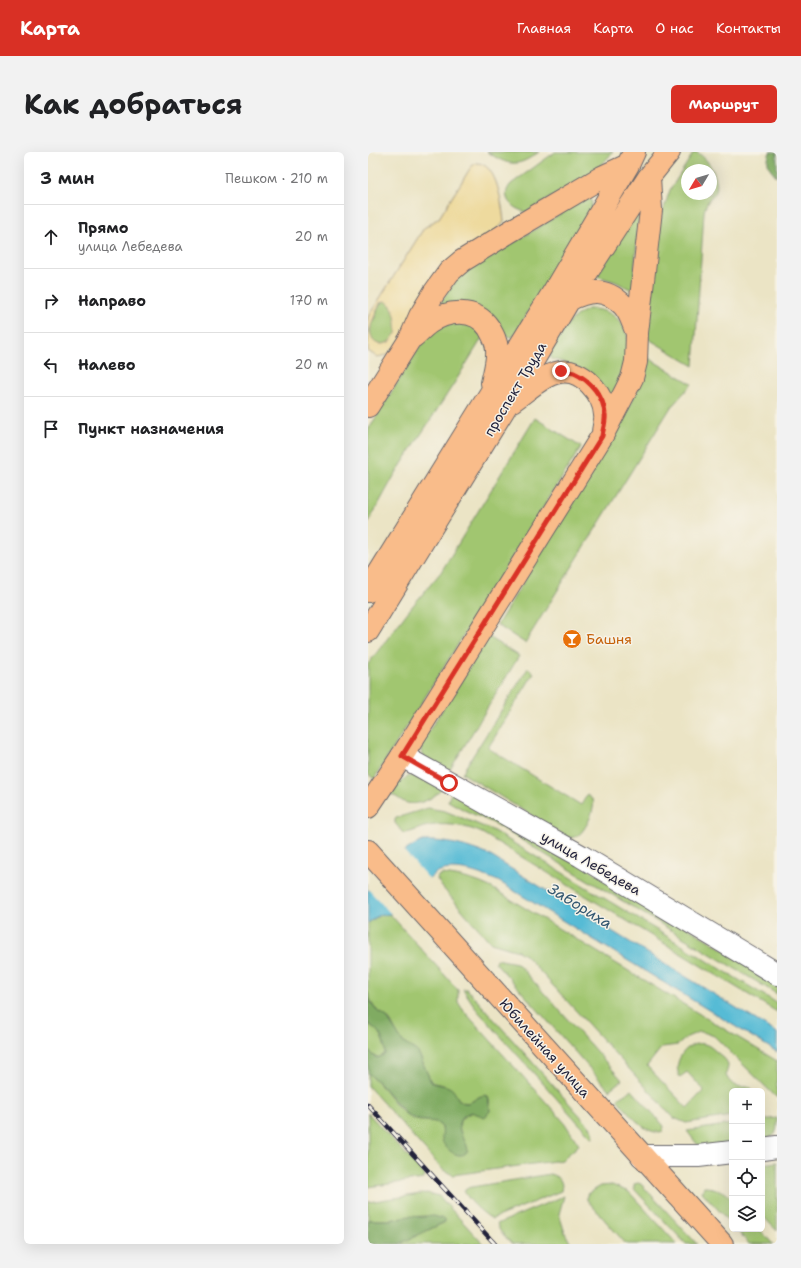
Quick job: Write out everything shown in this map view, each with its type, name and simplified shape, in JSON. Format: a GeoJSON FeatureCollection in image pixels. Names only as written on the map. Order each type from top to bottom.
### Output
{"type":"FeatureCollection","features":[{"type":"Feature","properties":{"kind":"main road","name":"проспект Труда"},"geometry":{"type":"LineString","coordinates":[[368,591],[497,401],[569,300],[649,177],[669,152]]}},
{"type":"Feature","properties":{"kind":"main road","name":"проспект Труда"},"geometry":{"type":"LineString","coordinates":[[368,631],[497,401],[554,291],[631,158]]}},
{"type":"Feature","properties":{"kind":"main road"},"geometry":{"type":"LineString","coordinates":[[368,406],[410,339],[420,316],[440,283],[449,272],[462,261],[631,158],[649,177],[651,210],[637,333],[636,362],[632,378],[602,436],[368,808]]}},
{"type":"Feature","properties":{"kind":"main road"},"geometry":{"type":"LineString","coordinates":[[569,300],[589,292],[596,292],[610,296],[623,305],[630,314],[637,333]]}},
{"type":"Feature","properties":{"kind":"main road"},"geometry":{"type":"LineString","coordinates":[[410,339],[429,323],[442,316],[458,312],[477,316],[485,322],[495,338],[498,349],[497,401],[548,375],[561,371],[573,373],[584,379],[594,388],[601,399],[605,415],[602,436]]}},
{"type":"Feature","properties":{"kind":"main road","name":"Юбилейная улица"},"geometry":{"type":"LineString","coordinates":[[370,853],[722,1244]]}},
{"type":"Feature","properties":{"kind":"street","name":"улица Лебедева"},"geometry":{"type":"LineString","coordinates":[[402,756],[581,856],[777,974]]}},
{"type":"Feature","properties":{"kind":"street"},"geometry":{"type":"LineString","coordinates":[[765,1149],[777,1147]]}},
{"type":"Feature","properties":{"kind":"street"},"geometry":{"type":"LineString","coordinates":[[642,1156],[698,1156],[729,1152]]}},
{"type":"Feature","properties":{"kind":"green space"},"geometry":{"type":"Polygon","coordinates":[[[487,152],[539,152],[525,161],[513,163],[501,160],[487,152]]]}},
{"type":"Feature","properties":{"kind":"green space"},"geometry":{"type":"Polygon","coordinates":[[[555,152],[613,152],[598,169],[527,212],[517,209],[509,202],[506,194],[511,184],[555,152]]]}},
{"type":"Feature","properties":{"kind":"green space"},"geometry":{"type":"Polygon","coordinates":[[[694,152],[699,154],[709,164],[686,164],[694,152]]]}},
{"type":"Feature","properties":{"kind":"green space"},"geometry":{"type":"Polygon","coordinates":[[[770,152],[777,152],[777,177],[768,163],[770,152]]]}},
{"type":"Feature","properties":{"kind":"green space"},"geometry":{"type":"Polygon","coordinates":[[[681,173],[681,200],[709,200],[704,212],[694,366],[647,338],[660,220],[670,190],[681,173]]]}},
{"type":"Feature","properties":{"kind":"green space"},"geometry":{"type":"Polygon","coordinates":[[[586,198],[589,198],[592,202],[591,209],[513,337],[440,307],[440,303],[457,279],[469,270],[586,198]]]}},
{"type":"Feature","properties":{"kind":"green space"},"geometry":{"type":"Polygon","coordinates":[[[637,211],[639,214],[633,289],[630,289],[616,282],[597,276],[637,211]]]}},
{"type":"Feature","properties":{"kind":"green space"},"geometry":{"type":"Polygon","coordinates":[[[385,301],[391,307],[395,315],[397,332],[389,342],[377,344],[371,337],[370,328],[380,305],[385,301]]]}},
{"type":"Feature","properties":{"kind":"green space"},"geometry":{"type":"Polygon","coordinates":[[[588,309],[605,311],[612,315],[623,325],[626,332],[629,353],[613,403],[563,362],[551,359],[550,353],[565,328],[581,312],[588,309]]]}},
{"type":"Feature","properties":{"kind":"green space"},"geometry":{"type":"Polygon","coordinates":[[[467,318],[484,335],[394,476],[368,523],[368,430],[425,338],[434,329],[467,318]]]}},
{"type":"Feature","properties":{"kind":"green space"},"geometry":{"type":"Polygon","coordinates":[[[643,355],[692,384],[671,407],[525,643],[497,625],[622,422],[637,390],[643,355]]]}},
{"type":"Feature","properties":{"kind":"green space"},"geometry":{"type":"Polygon","coordinates":[[[535,418],[581,447],[374,779],[368,774],[368,664],[410,609],[441,572],[535,418]]]}},
{"type":"Feature","properties":{"kind":"green space"},"geometry":{"type":"Polygon","coordinates":[[[489,637],[519,656],[448,773],[423,758],[421,743],[489,637]]]}},
{"type":"Feature","properties":{"kind":"green space"},"geometry":{"type":"Polygon","coordinates":[[[528,668],[534,673],[488,748],[581,805],[587,795],[593,800],[593,809],[589,820],[580,834],[571,838],[462,773],[528,668]]]}},
{"type":"Feature","properties":{"kind":"green space"},"geometry":{"type":"Polygon","coordinates":[[[413,775],[416,775],[442,789],[434,796],[419,803],[404,802],[391,794],[400,782],[413,775]]]}},
{"type":"Feature","properties":{"kind":"green space"},"geometry":{"type":"Polygon","coordinates":[[[453,788],[777,981],[777,994],[493,823],[448,801],[453,788]]]}},
{"type":"Feature","properties":{"kind":"green space"},"geometry":{"type":"Polygon","coordinates":[[[428,808],[445,811],[492,830],[777,1003],[777,1012],[482,833],[461,826],[431,825],[403,833],[395,823],[396,818],[428,808]]]}},
{"type":"Feature","properties":{"kind":"green space"},"geometry":{"type":"Polygon","coordinates":[[[442,874],[455,876],[492,888],[777,1061],[777,1098],[714,1036],[699,1032],[687,1037],[678,1045],[662,1047],[647,1066],[687,1108],[704,1090],[687,1072],[680,1077],[678,1071],[679,1059],[687,1049],[692,1046],[704,1044],[708,1045],[724,1058],[728,1064],[726,1075],[730,1082],[736,1086],[751,1088],[729,1088],[729,1116],[686,1123],[674,1118],[525,955],[518,951],[491,943],[442,887],[437,879],[438,876],[442,874]]]}},
{"type":"Feature","properties":{"kind":"green space"},"geometry":{"type":"Polygon","coordinates":[[[390,914],[458,990],[458,1002],[463,1010],[564,1122],[579,1145],[562,1160],[453,1175],[443,1170],[368,1086],[368,1073],[408,1116],[421,1121],[435,1122],[442,1127],[446,1143],[453,1152],[457,1154],[467,1150],[467,1146],[459,1126],[463,1117],[470,1113],[490,1111],[488,1096],[484,1095],[466,1103],[460,1100],[449,1088],[444,1085],[431,1082],[416,1050],[404,1043],[398,1036],[391,1022],[372,1004],[368,993],[368,923],[380,915],[390,914]]]}},
{"type":"Feature","properties":{"kind":"green space"},"geometry":{"type":"Polygon","coordinates":[[[496,959],[517,963],[622,1080],[609,1090],[495,962],[496,959]]]}},
{"type":"Feature","properties":{"kind":"green space"},"geometry":{"type":"Polygon","coordinates":[[[463,989],[467,989],[592,1129],[594,1135],[593,1138],[477,1010],[463,989]]]}},
{"type":"Feature","properties":{"kind":"green space"},"geometry":{"type":"Polygon","coordinates":[[[368,993],[371,1003],[376,1010],[386,1016],[402,1041],[419,1054],[431,1082],[450,1087],[454,1091],[457,1098],[465,1103],[471,1102],[481,1096],[488,1096],[490,1111],[485,1117],[471,1112],[463,1117],[459,1122],[461,1134],[468,1149],[463,1155],[455,1154],[445,1146],[442,1140],[442,1127],[436,1122],[417,1120],[406,1114],[381,1085],[368,1073],[368,1049],[378,1058],[385,1054],[381,1036],[376,1029],[368,1024],[368,993]]]}},
{"type":"Feature","properties":{"kind":"green space"},"geometry":{"type":"Polygon","coordinates":[[[368,1024],[376,1029],[381,1036],[385,1055],[378,1057],[369,1051],[368,1024]]]}},
{"type":"Feature","properties":{"kind":"green space"},"geometry":{"type":"Polygon","coordinates":[[[632,1090],[664,1126],[663,1131],[657,1132],[644,1127],[631,1116],[617,1099],[632,1090]]]}},
{"type":"Feature","properties":{"kind":"green space"},"geometry":{"type":"Polygon","coordinates":[[[368,1113],[425,1175],[424,1179],[368,1187],[368,1113]]]}},
{"type":"Feature","properties":{"kind":"green space"},"geometry":{"type":"Polygon","coordinates":[[[777,1118],[775,1133],[771,1137],[765,1139],[765,1124],[765,1120],[777,1118]]]}},
{"type":"Feature","properties":{"kind":"green space"},"geometry":{"type":"Polygon","coordinates":[[[729,1124],[729,1143],[702,1147],[697,1144],[687,1131],[729,1124]]]}},
{"type":"Feature","properties":{"kind":"green space"},"geometry":{"type":"Polygon","coordinates":[[[777,1162],[777,1231],[765,1218],[765,1164],[777,1162]]]}},
{"type":"Feature","properties":{"kind":"green space"},"geometry":{"type":"Polygon","coordinates":[[[550,1174],[560,1180],[562,1185],[561,1191],[492,1219],[469,1199],[464,1191],[466,1188],[550,1174]]]}},
{"type":"Feature","properties":{"kind":"green space"},"geometry":{"type":"Polygon","coordinates":[[[634,1184],[641,1184],[697,1244],[686,1244],[634,1189],[634,1184]]]}},
{"type":"Feature","properties":{"kind":"green space"},"geometry":{"type":"Polygon","coordinates":[[[612,1185],[629,1192],[677,1244],[626,1244],[587,1200],[587,1194],[601,1186],[612,1185]]]}},
{"type":"Feature","properties":{"kind":"green space"},"geometry":{"type":"Polygon","coordinates":[[[704,1187],[712,1188],[719,1190],[729,1196],[729,1222],[703,1193],[702,1191],[704,1187]]]}},
{"type":"Feature","properties":{"kind":"green space"},"geometry":{"type":"Polygon","coordinates":[[[427,1193],[439,1196],[483,1244],[399,1244],[445,1222],[427,1216],[403,1217],[391,1220],[368,1220],[368,1202],[427,1193]]]}},
{"type":"Feature","properties":{"kind":"green space"},"geometry":{"type":"Polygon","coordinates":[[[564,1196],[559,1214],[565,1233],[571,1244],[512,1244],[500,1231],[497,1224],[564,1196]]]}},
{"type":"Feature","properties":{"kind":"green space"},"geometry":{"type":"Polygon","coordinates":[[[409,1216],[433,1216],[445,1219],[445,1222],[399,1244],[368,1244],[368,1220],[391,1220],[409,1216]]]}},
{"type":"Feature","properties":{"kind":"green space"},"geometry":{"type":"Polygon","coordinates":[[[739,1232],[762,1232],[773,1244],[749,1244],[739,1232]]]}},
{"type":"Feature","properties":{"kind":"sand"},"geometry":{"type":"Polygon","coordinates":[[[476,163],[483,165],[494,177],[498,186],[504,222],[387,355],[377,357],[368,351],[368,317],[424,228],[439,218],[471,167],[476,163]],[[385,301],[380,303],[371,325],[372,339],[374,342],[380,344],[389,342],[397,332],[394,311],[385,301]]]}},
{"type":"Feature","properties":{"kind":"water"},"geometry":{"type":"Polygon","coordinates":[[[423,841],[457,844],[489,855],[777,1033],[777,1052],[498,881],[476,873],[460,869],[437,872],[390,914],[379,915],[368,923],[368,883],[401,854],[415,844],[423,841]]]}},
{"type":"Feature","properties":{"kind":"pier"},"geometry":{"type":"Polygon","coordinates":[[[403,850],[430,880],[392,915],[368,889],[368,881],[403,850]]]}},
{"type":"Feature","properties":{"kind":"railway"},"geometry":{"type":"LineString","coordinates":[[368,1105],[495,1244]]}},
{"type":"Feature","properties":{"kind":"place","name":"Башня"},"geometry":{"type":"Point","coordinates":[572,639]}},
{"type":"Feature","properties":{"kind":"route"},"geometry":{"type":"LineString","coordinates":[[449,783],[402,756],[602,436],[605,415],[601,399],[594,388],[584,379],[573,373],[561,371]]}},
{"type":"Feature","properties":{"kind":"water label","name":"Забориха"},"geometry":{"type":"Point","coordinates":[580,906]}}]}
